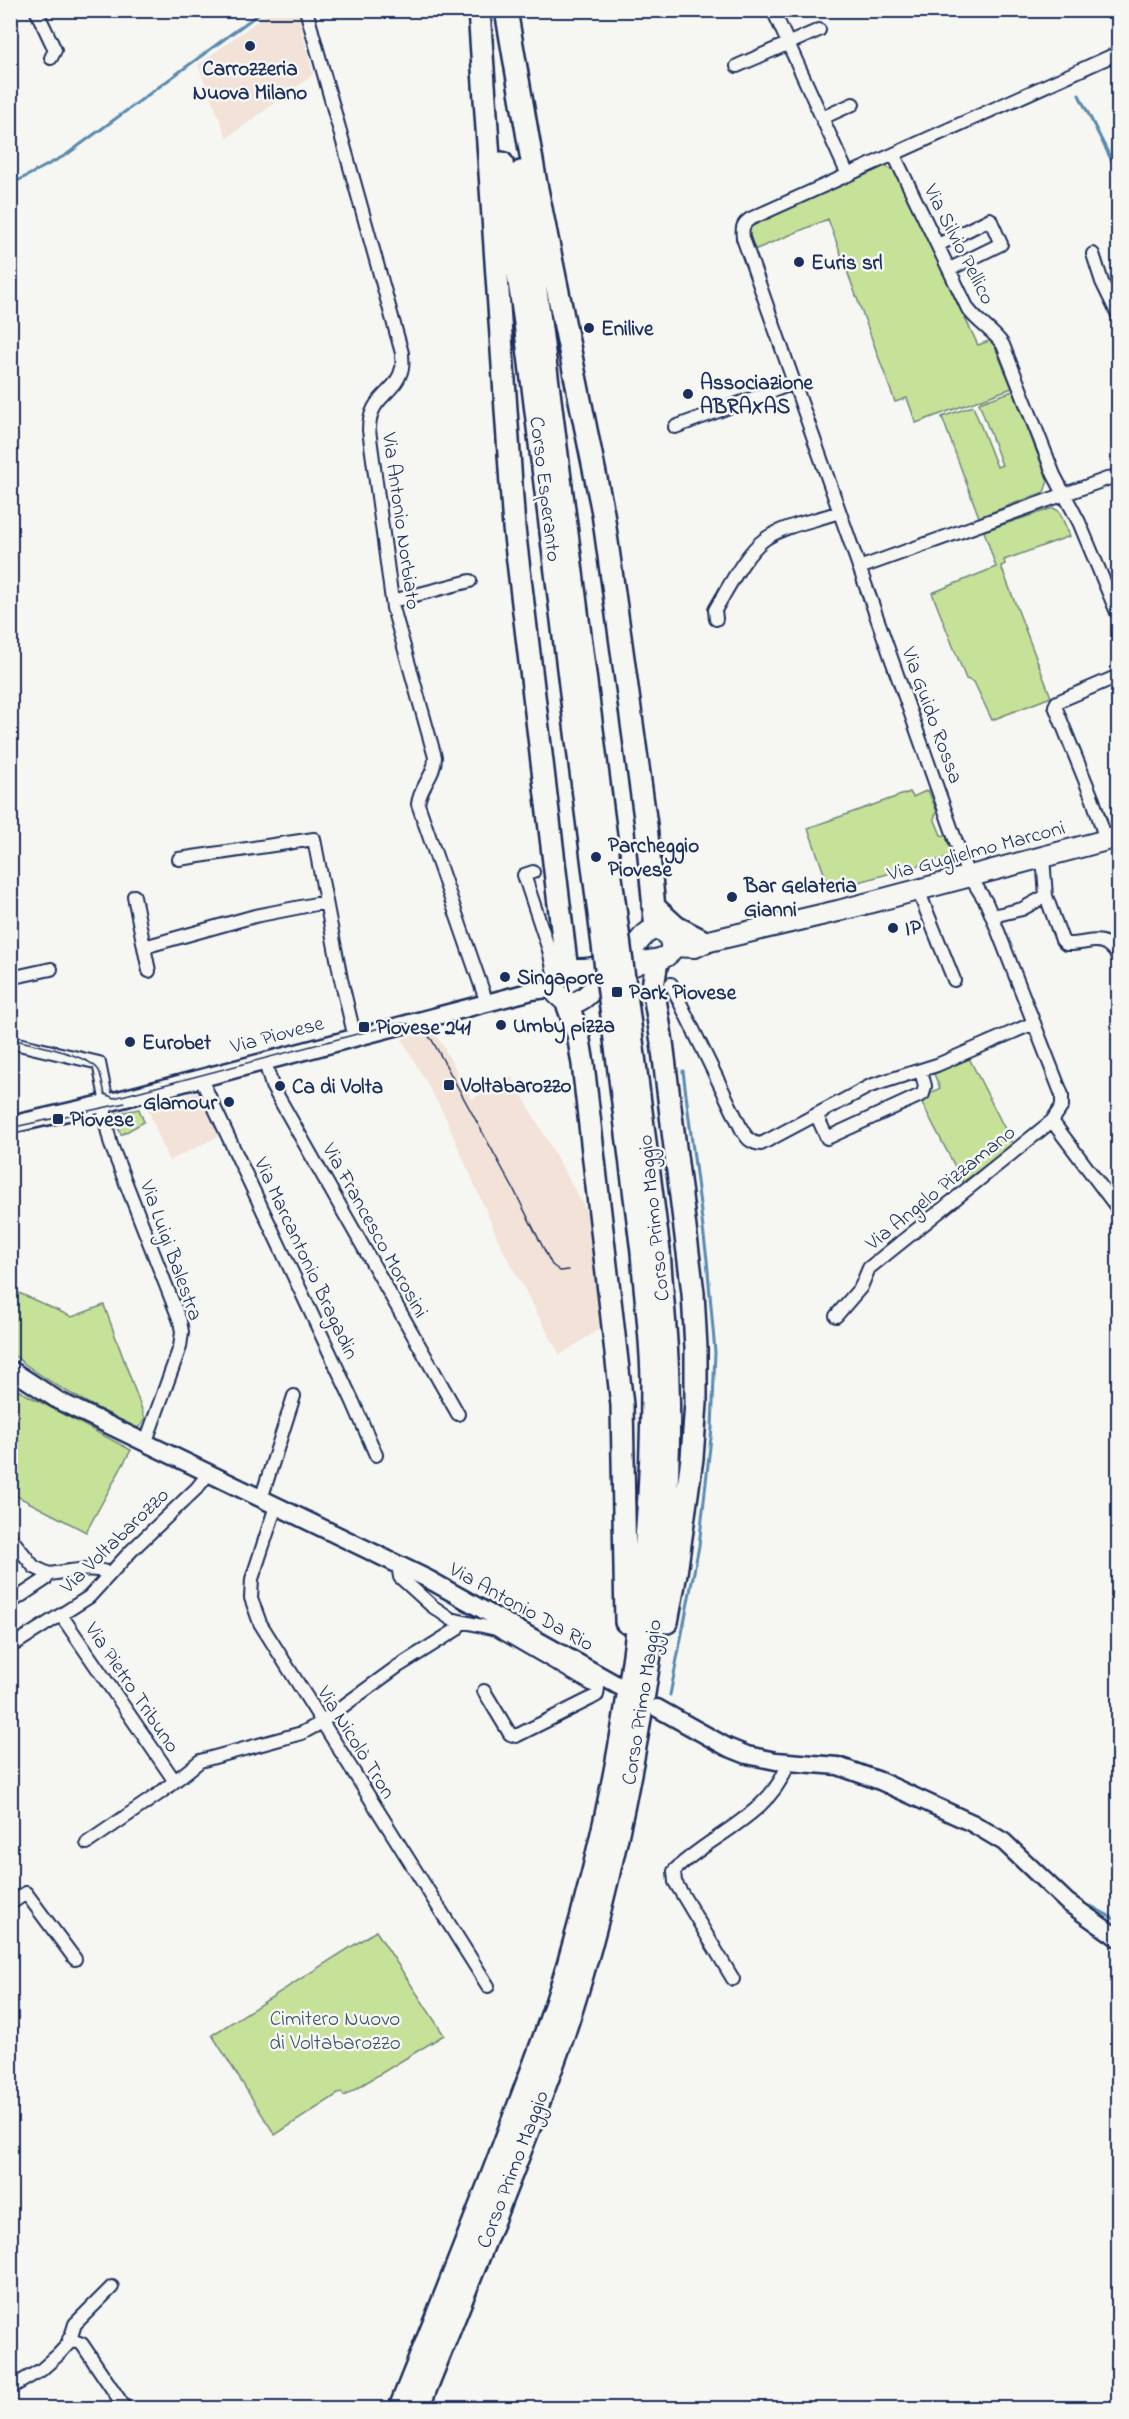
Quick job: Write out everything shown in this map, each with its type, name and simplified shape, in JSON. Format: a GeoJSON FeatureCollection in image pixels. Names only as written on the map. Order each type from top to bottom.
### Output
{"type":"FeatureCollection","features":[{"type":"Feature","properties":{"kind":"highway","name":"Corso Esperanto"},"geometry":{"type":"LineString","coordinates":[[480,10],[580,699]]}},
{"type":"Feature","properties":{"kind":"highway"},"geometry":{"type":"LineString","coordinates":[[480,10],[514,528],[561,986],[578,1034],[583,1064],[622,1405],[625,1665],[620,1786]]}},
{"type":"Feature","properties":{"kind":"highway","name":"Corso Esperanto"},"geometry":{"type":"LineString","coordinates":[[505,10],[580,699],[614,966]]}},
{"type":"Feature","properties":{"kind":"highway"},"geometry":{"type":"LineString","coordinates":[[505,10],[536,184],[603,513],[646,825],[656,928]]}},
{"type":"Feature","properties":{"kind":"highway"},"geometry":{"type":"LineString","coordinates":[[653,906],[676,927],[705,942]]}},
{"type":"Feature","properties":{"kind":"highway"},"geometry":{"type":"LineString","coordinates":[[620,1786],[650,1712],[676,1573],[692,1458],[696,1403],[693,1293],[653,987],[664,954]]}},
{"type":"Feature","properties":{"kind":"highway","name":"Corso Primo Maggio"},"geometry":{"type":"LineString","coordinates":[[418,2409],[559,2049],[606,1886],[620,1786],[660,1383],[642,1252],[614,966]]}},
{"type":"Feature","properties":{"kind":"highway","name":"Corso Primo Maggio"},"geometry":{"type":"LineString","coordinates":[[400,2409],[543,2041],[568,1966],[620,1786]]}},
{"type":"Feature","properties":{"kind":"main road","name":"Via Guglielmo Marconi"},"geometry":{"type":"LineString","coordinates":[[664,954],[1112,838]]}},
{"type":"Feature","properties":{"kind":"main road","name":"Via Piovese"},"geometry":{"type":"LineString","coordinates":[[656,928],[643,935],[631,950],[585,971],[561,986],[577,1003],[604,980],[638,963],[664,954]]}},
{"type":"Feature","properties":{"kind":"main road"},"geometry":{"type":"LineString","coordinates":[[656,928],[669,937],[664,954]]}},
{"type":"Feature","properties":{"kind":"street"},"geometry":{"type":"LineString","coordinates":[[36,10],[55,50],[51,58]]}},
{"type":"Feature","properties":{"kind":"street","name":"Via Antonio Norbiato"},"geometry":{"type":"LineString","coordinates":[[306,10],[402,353],[402,368],[396,380],[380,397],[369,417],[392,601],[435,758],[435,766],[418,796],[418,804],[487,1003]]}},
{"type":"Feature","properties":{"kind":"street"},"geometry":{"type":"LineString","coordinates":[[773,10],[848,175],[1119,53]]}},
{"type":"Feature","properties":{"kind":"street"},"geometry":{"type":"LineString","coordinates":[[737,66],[819,30]]}},
{"type":"Feature","properties":{"kind":"street"},"geometry":{"type":"LineString","coordinates":[[822,118],[853,104]]}},
{"type":"Feature","properties":{"kind":"street","name":"Via Silvio Pellico"},"geometry":{"type":"LineString","coordinates":[[894,155],[975,319],[999,338],[1003,345],[1044,450],[1079,522],[1119,615]]}},
{"type":"Feature","properties":{"kind":"street","name":"Via Guido Rossa"},"geometry":{"type":"LineString","coordinates":[[848,175],[744,223],[742,229],[839,512],[969,876]]}},
{"type":"Feature","properties":{"kind":"street"},"geometry":{"type":"LineString","coordinates":[[938,244],[990,219],[1001,244],[950,269]]}},
{"type":"Feature","properties":{"kind":"street"},"geometry":{"type":"LineString","coordinates":[[1093,254],[1102,282],[1119,315]]}},
{"type":"Feature","properties":{"kind":"street"},"geometry":{"type":"LineString","coordinates":[[675,427],[794,382]]}},
{"type":"Feature","properties":{"kind":"street"},"geometry":{"type":"LineString","coordinates":[[859,568],[1119,475]]}},
{"type":"Feature","properties":{"kind":"street"},"geometry":{"type":"LineString","coordinates":[[716,619],[714,610],[752,552],[765,539],[788,528],[839,512]]}},
{"type":"Feature","properties":{"kind":"street"},"geometry":{"type":"LineString","coordinates":[[392,601],[470,581]]}},
{"type":"Feature","properties":{"kind":"street"},"geometry":{"type":"LineString","coordinates":[[1112,838],[1093,800],[1055,706],[1058,702],[1119,676]]}},
{"type":"Feature","properties":{"kind":"street"},"geometry":{"type":"LineString","coordinates":[[179,859],[314,840],[355,1038]]}},
{"type":"Feature","properties":{"kind":"street"},"geometry":{"type":"LineString","coordinates":[[1043,857],[1046,896],[1059,934],[1066,944],[1101,941],[1109,945],[1119,956]]}},
{"type":"Feature","properties":{"kind":"street"},"geometry":{"type":"LineString","coordinates":[[533,872],[524,875],[561,986]]}},
{"type":"Feature","properties":{"kind":"street"},"geometry":{"type":"LineString","coordinates":[[969,876],[986,902],[1062,1095],[1062,1106],[1052,1121],[1119,1209]]}},
{"type":"Feature","properties":{"kind":"street"},"geometry":{"type":"LineString","coordinates":[[918,890],[954,980]]}},
{"type":"Feature","properties":{"kind":"street"},"geometry":{"type":"LineString","coordinates":[[134,896],[149,971]]}},
{"type":"Feature","properties":{"kind":"street"},"geometry":{"type":"LineString","coordinates":[[994,921],[996,915],[1022,909],[1046,896]]}},
{"type":"Feature","properties":{"kind":"street"},"geometry":{"type":"LineString","coordinates":[[144,947],[255,916],[326,902]]}},
{"type":"Feature","properties":{"kind":"street"},"geometry":{"type":"LineString","coordinates":[[10,978],[51,969]]}},
{"type":"Feature","properties":{"kind":"street"},"geometry":{"type":"LineString","coordinates":[[671,984],[748,1139],[754,1144],[761,1144],[817,1116],[870,1086],[921,1071],[1034,1023]]}},
{"type":"Feature","properties":{"kind":"street","name":"Via Piovese"},"geometry":{"type":"LineString","coordinates":[[10,1125],[107,1103],[532,991],[561,986]]}},
{"type":"Feature","properties":{"kind":"street","name":"Via Luigi Balestra"},"geometry":{"type":"LineString","coordinates":[[10,1042],[99,1063],[107,1103],[104,1116],[110,1133],[111,1145],[180,1321],[182,1332],[180,1347],[145,1444]]}},
{"type":"Feature","properties":{"kind":"street","name":"Via Francesco Morosini"},"geometry":{"type":"LineString","coordinates":[[266,1062],[272,1086],[458,1414]]}},
{"type":"Feature","properties":{"kind":"street"},"geometry":{"type":"LineString","coordinates":[[817,1116],[827,1138],[922,1094],[925,1086],[921,1071]]}},
{"type":"Feature","properties":{"kind":"street","name":"Via Marcantonio Bragadin"},"geometry":{"type":"LineString","coordinates":[[201,1079],[358,1412],[376,1455]]}},
{"type":"Feature","properties":{"kind":"street","name":"Via Angelo Pizzamano"},"geometry":{"type":"LineString","coordinates":[[836,1316],[861,1287],[869,1268],[1052,1121]]}},
{"type":"Feature","properties":{"kind":"street","name":"Via Antonio Da Rio"},"geometry":{"type":"LineString","coordinates":[[10,1369],[45,1394],[113,1429],[402,1566],[482,1608],[619,1686]]}},
{"type":"Feature","properties":{"kind":"street"},"geometry":{"type":"LineString","coordinates":[[268,1502],[294,1396]]}},
{"type":"Feature","properties":{"kind":"street","name":"Via Voltabarozzo"},"geometry":{"type":"LineString","coordinates":[[10,1647],[89,1597],[131,1551],[197,1488],[208,1474]]}},
{"type":"Feature","properties":{"kind":"street","name":"Via Nicolò Tron"},"geometry":{"type":"LineString","coordinates":[[268,1502],[252,1579],[251,1598],[260,1623],[488,1986]]}},
{"type":"Feature","properties":{"kind":"street"},"geometry":{"type":"LineString","coordinates":[[10,1538],[34,1567],[49,1574],[94,1571],[110,1574]]}},
{"type":"Feature","properties":{"kind":"street","name":"Via Antonio Da Rio"},"geometry":{"type":"LineString","coordinates":[[402,1566],[399,1571],[400,1576],[432,1606],[450,1619],[496,1629],[598,1688],[597,1695],[516,1736],[510,1734],[484,1691]]}},
{"type":"Feature","properties":{"kind":"street"},"geometry":{"type":"LineString","coordinates":[[10,1603],[46,1580],[49,1574]]}},
{"type":"Feature","properties":{"kind":"street","name":"Via Pietro Tribuno"},"geometry":{"type":"LineString","coordinates":[[61,1615],[174,1780]]}},
{"type":"Feature","properties":{"kind":"street","name":"Via Pietro Tribuno"},"geometry":{"type":"LineString","coordinates":[[87,1843],[205,1759],[293,1737],[322,1722],[397,1667],[456,1630],[460,1622]]}},
{"type":"Feature","properties":{"kind":"street"},"geometry":{"type":"LineString","coordinates":[[657,1708],[727,1747],[747,1755],[788,1763],[823,1764],[853,1771],[972,1823],[1004,1842],[1067,1902],[1119,1938]]}},
{"type":"Feature","properties":{"kind":"street"},"geometry":{"type":"LineString","coordinates":[[732,1979],[675,1882],[674,1871],[741,1822],[782,1777],[788,1763]]}},
{"type":"Feature","properties":{"kind":"street"},"geometry":{"type":"LineString","coordinates":[[10,1904],[26,1893],[75,1959]]}},
{"type":"Feature","properties":{"kind":"street"},"geometry":{"type":"LineString","coordinates":[[10,2388],[40,2370],[58,2355],[69,2339],[75,2324],[112,2288]]}},
{"type":"Feature","properties":{"kind":"street"},"geometry":{"type":"LineString","coordinates":[[69,2339],[82,2344],[125,2409]]}},
{"type":"Feature","properties":{"kind":"shaded area"},"geometry":{"type":"Polygon","coordinates":[[[271,11],[297,11],[313,75],[227,138],[198,65],[271,11]]]}},
{"type":"Feature","properties":{"kind":"shaded area"},"geometry":{"type":"Polygon","coordinates":[[[434,1030],[472,1099],[512,1077],[592,1221],[605,1325],[560,1355],[503,1250],[444,1114],[402,1039],[434,1030]]]}},
{"type":"Feature","properties":{"kind":"shaded area"},"geometry":{"type":"Polygon","coordinates":[[[198,1092],[219,1136],[169,1161],[147,1107],[198,1092]]]}},
{"type":"Feature","properties":{"kind":"green space"},"geometry":{"type":"Polygon","coordinates":[[[884,166],[894,170],[978,345],[992,340],[1012,388],[916,423],[907,398],[895,402],[828,219],[754,250],[747,232],[750,224],[884,166]]]}},
{"type":"Feature","properties":{"kind":"green space"},"geometry":{"type":"Polygon","coordinates":[[[1013,391],[1048,481],[1044,492],[979,517],[942,417],[973,406],[997,467],[1002,465],[979,403],[1013,391]]]}},
{"type":"Feature","properties":{"kind":"green space"},"geometry":{"type":"Polygon","coordinates":[[[1053,508],[1059,511],[1070,536],[1004,560],[1005,564],[1001,566],[1051,697],[992,720],[974,682],[966,679],[932,593],[996,567],[984,531],[1053,508]]]}},
{"type":"Feature","properties":{"kind":"green space"},"geometry":{"type":"Polygon","coordinates":[[[928,790],[937,812],[934,818],[941,835],[946,836],[951,851],[949,857],[830,890],[808,828],[910,792],[913,797],[928,790]]]}},
{"type":"Feature","properties":{"kind":"green space"},"geometry":{"type":"Polygon","coordinates":[[[968,1056],[1013,1145],[963,1182],[920,1099],[940,1088],[934,1074],[968,1056]]]}},
{"type":"Feature","properties":{"kind":"green space"},"geometry":{"type":"Polygon","coordinates":[[[139,1109],[144,1122],[121,1135],[113,1114],[139,1109]]]}},
{"type":"Feature","properties":{"kind":"green space"},"geometry":{"type":"Polygon","coordinates":[[[10,1289],[72,1317],[104,1305],[145,1418],[141,1426],[136,1428],[71,1394],[40,1375],[11,1353],[10,1289]]]}},
{"type":"Feature","properties":{"kind":"green space"},"geometry":{"type":"Polygon","coordinates":[[[10,1386],[131,1450],[86,1532],[11,1493],[10,1386]]]}},
{"type":"Feature","properties":{"kind":"green space","name":"Cimitero Nuovo di Voltabarozzo"},"geometry":{"type":"Polygon","coordinates":[[[376,1931],[444,2035],[344,2096],[341,2092],[275,2135],[212,2035],[376,1931]]]}},
{"type":"Feature","properties":{"kind":"waterway"},"geometry":{"type":"LineString","coordinates":[[10,185],[66,155],[264,10]]}},
{"type":"Feature","properties":{"kind":"waterway"},"geometry":{"type":"LineString","coordinates":[[1079,95],[1118,173]]}},
{"type":"Feature","properties":{"kind":"waterway"},"geometry":{"type":"LineString","coordinates":[[670,1695],[699,1546],[712,1428],[715,1352],[707,1260],[683,1071]]}},
{"type":"Feature","properties":{"kind":"waterway"},"geometry":{"type":"LineString","coordinates":[[1091,1906],[1118,1921]]}},
{"type":"Feature","properties":{"kind":"tram line"},"geometry":{"type":"LineString","coordinates":[[10,1039],[58,1050],[94,1065],[99,1071],[105,1094],[114,1098],[395,1024],[416,1026],[432,1040],[552,1265],[560,1271],[569,1270]]}},
{"type":"Feature","properties":{"kind":"tram line"},"geometry":{"type":"LineString","coordinates":[[10,1128],[125,1103]]}},
{"type":"Feature","properties":{"kind":"place","name":"Carrozzeria Nuova Milano"},"geometry":{"type":"Point","coordinates":[250,46]}},
{"type":"Feature","properties":{"kind":"place","name":"Euris srl"},"geometry":{"type":"Point","coordinates":[799,262]}},
{"type":"Feature","properties":{"kind":"place","name":"Enilive"},"geometry":{"type":"Point","coordinates":[589,328]}},
{"type":"Feature","properties":{"kind":"place","name":"Associazione ABRAXAS"},"geometry":{"type":"Point","coordinates":[688,394]}},
{"type":"Feature","properties":{"kind":"place","name":"Parcheggio Piovese"},"geometry":{"type":"Point","coordinates":[596,857]}},
{"type":"Feature","properties":{"kind":"place","name":"Bar Gelateria Gianni"},"geometry":{"type":"Point","coordinates":[732,897]}},
{"type":"Feature","properties":{"kind":"place","name":"IP"},"geometry":{"type":"Point","coordinates":[893,928]}},
{"type":"Feature","properties":{"kind":"place","name":"Singapore"},"geometry":{"type":"Point","coordinates":[505,977]}},
{"type":"Feature","properties":{"kind":"place","name":"Park Piovese"},"geometry":{"type":"Point","coordinates":[617,992]}},
{"type":"Feature","properties":{"kind":"place","name":"Umby pizza"},"geometry":{"type":"Point","coordinates":[501,1025]}},
{"type":"Feature","properties":{"kind":"place","name":"Piovese 241"},"geometry":{"type":"Point","coordinates":[364,1027]}},
{"type":"Feature","properties":{"kind":"place","name":"Eurobet"},"geometry":{"type":"Point","coordinates":[130,1042]}},
{"type":"Feature","properties":{"kind":"place","name":"Voltabarozzo"},"geometry":{"type":"Point","coordinates":[449,1085]}},
{"type":"Feature","properties":{"kind":"place","name":"Ca di Volta"},"geometry":{"type":"Point","coordinates":[280,1086]}},
{"type":"Feature","properties":{"kind":"place","name":"Glamour"},"geometry":{"type":"Point","coordinates":[229,1102]}},
{"type":"Feature","properties":{"kind":"place","name":"Piovese"},"geometry":{"type":"Point","coordinates":[58,1119]}}]}
